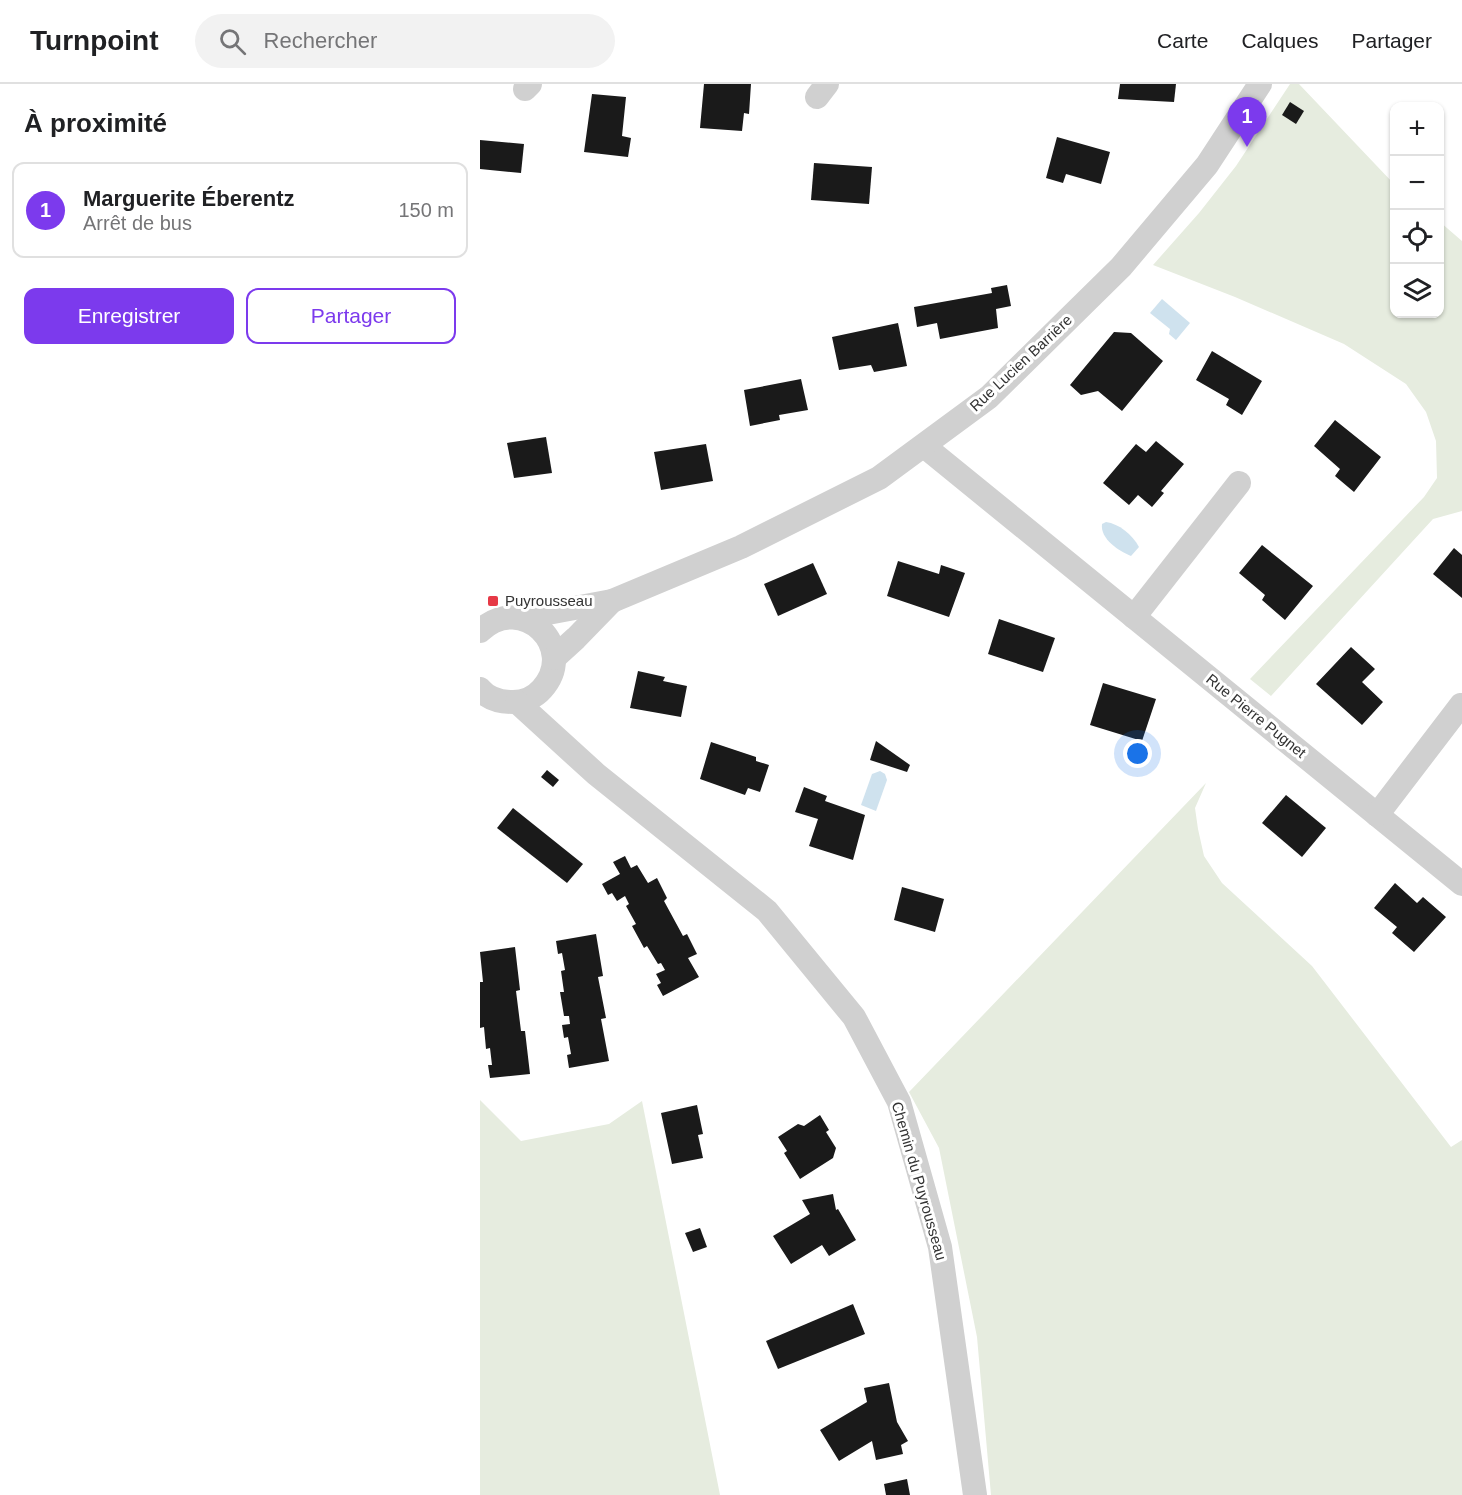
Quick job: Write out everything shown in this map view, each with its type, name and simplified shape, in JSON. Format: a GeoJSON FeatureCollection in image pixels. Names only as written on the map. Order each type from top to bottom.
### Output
{"type":"FeatureCollection","features":[{"type":"Feature","properties":{"kind":"street","name":"Rue Lucien Barrière"},"geometry":{"type":"LineString","coordinates":[[482,626],[498,619],[521,618],[612,601],[741,547],[879,478],[989,397],[1121,267],[1207,165],[1260,84]]}},
{"type":"Feature","properties":{"kind":"street","name":"Rue Pierre Pugnet"},"geometry":{"type":"LineString","coordinates":[[924,446],[1462,884]]}},
{"type":"Feature","properties":{"kind":"street"},"geometry":{"type":"LineString","coordinates":[[1134,617],[1239,483]]}},
{"type":"Feature","properties":{"kind":"street","name":"Rue Lucien Barrière"},"geometry":{"type":"LineString","coordinates":[[554,658],[612,601]]}},
{"type":"Feature","properties":{"kind":"street"},"geometry":{"type":"LineString","coordinates":[[480,689],[494,699],[518,702],[536,695],[543,688],[553,669],[554,658],[551,644],[544,632],[534,623],[521,618]]}},
{"type":"Feature","properties":{"kind":"street","name":"Chemin du Puyrousseau"},"geometry":{"type":"LineString","coordinates":[[543,688],[567,749]]}},
{"type":"Feature","properties":{"kind":"street","name":"Chemin du Puyrousseau"},"geometry":{"type":"LineString","coordinates":[[518,702],[567,749],[767,911],[854,1017],[899,1102],[940,1247],[975,1495]]}},
{"type":"Feature","properties":{"kind":"street"},"geometry":{"type":"LineString","coordinates":[[1377,815],[1461,705]]}},
{"type":"Feature","properties":{"kind":"shaded area"},"geometry":{"type":"Polygon","coordinates":[[[1290,84],[1299,84],[1390,180],[1390,318],[1444,318],[1444,225],[1462,241],[1462,511],[1433,519],[1271,696],[1250,679],[1424,497],[1437,478],[1436,441],[1426,412],[1406,384],[1344,344],[1153,265],[1199,213],[1236,166],[1290,84]]]}},
{"type":"Feature","properties":{"kind":"shaded area"},"geometry":{"type":"Polygon","coordinates":[[[1206,783],[1195,808],[1198,829],[1204,856],[1222,883],[1312,966],[1451,1147],[1462,1140],[1462,1495],[991,1495],[977,1337],[939,1148],[909,1092],[1206,783]]]}},
{"type":"Feature","properties":{"kind":"shaded area"},"geometry":{"type":"Polygon","coordinates":[[[480,1100],[521,1141],[609,1124],[642,1101],[720,1495],[480,1495],[480,1100]]]}},
{"type":"Feature","properties":{"kind":"water"},"geometry":{"type":"Polygon","coordinates":[[[1162,299],[1190,323],[1176,340],[1169,334],[1170,329],[1150,313],[1162,299]]]}},
{"type":"Feature","properties":{"kind":"water"},"geometry":{"type":"Polygon","coordinates":[[[1106,522],[1120,527],[1136,542],[1139,547],[1131,556],[1116,548],[1104,535],[1102,524],[1106,522]]]}},
{"type":"Feature","properties":{"kind":"water"},"geometry":{"type":"Polygon","coordinates":[[[880,771],[885,774],[887,780],[876,811],[861,805],[872,774],[880,771]]]}},
{"type":"Feature","properties":{"kind":"building"},"geometry":{"type":"Polygon","coordinates":[[[704,84],[751,84],[749,114],[744,113],[742,131],[700,128],[704,84]]]}},
{"type":"Feature","properties":{"kind":"building"},"geometry":{"type":"Polygon","coordinates":[[[1120,84],[1176,84],[1174,102],[1118,99],[1120,84]]]}},
{"type":"Feature","properties":{"kind":"building"},"geometry":{"type":"Polygon","coordinates":[[[592,94],[626,97],[622,136],[631,138],[628,157],[584,152],[592,94]]]}},
{"type":"Feature","properties":{"kind":"building"},"geometry":{"type":"Polygon","coordinates":[[[1290,102],[1304,111],[1296,124],[1282,115],[1290,102]]]}},
{"type":"Feature","properties":{"kind":"building"},"geometry":{"type":"Polygon","coordinates":[[[1057,137],[1110,152],[1101,184],[1066,174],[1063,183],[1046,178],[1057,137]]]}},
{"type":"Feature","properties":{"kind":"building"},"geometry":{"type":"Polygon","coordinates":[[[480,140],[524,144],[521,173],[480,169],[480,140]]]}},
{"type":"Feature","properties":{"kind":"building"},"geometry":{"type":"Polygon","coordinates":[[[814,163],[872,167],[869,204],[811,200],[814,163]]]}},
{"type":"Feature","properties":{"kind":"building"},"geometry":{"type":"Polygon","coordinates":[[[1007,285],[1011,306],[996,309],[998,328],[940,339],[937,323],[917,327],[914,307],[992,293],[991,288],[1007,285]]]}},
{"type":"Feature","properties":{"kind":"building"},"geometry":{"type":"Polygon","coordinates":[[[898,323],[907,366],[874,372],[871,365],[839,370],[832,337],[898,323]]]}},
{"type":"Feature","properties":{"kind":"building"},"geometry":{"type":"Polygon","coordinates":[[[1114,332],[1131,333],[1163,361],[1122,411],[1098,391],[1081,395],[1070,385],[1114,332]]]}},
{"type":"Feature","properties":{"kind":"building"},"geometry":{"type":"Polygon","coordinates":[[[1212,351],[1262,381],[1242,415],[1226,405],[1229,399],[1196,380],[1212,351]]]}},
{"type":"Feature","properties":{"kind":"building"},"geometry":{"type":"Polygon","coordinates":[[[801,379],[808,410],[779,415],[780,420],[750,426],[744,390],[801,379]]]}},
{"type":"Feature","properties":{"kind":"building"},"geometry":{"type":"Polygon","coordinates":[[[1335,420],[1381,457],[1354,492],[1335,476],[1340,469],[1314,446],[1335,420]]]}},
{"type":"Feature","properties":{"kind":"building"},"geometry":{"type":"Polygon","coordinates":[[[546,437],[552,473],[514,478],[507,443],[546,437]]]}},
{"type":"Feature","properties":{"kind":"building"},"geometry":{"type":"Polygon","coordinates":[[[1156,441],[1184,464],[1161,491],[1164,493],[1152,507],[1138,495],[1129,505],[1103,483],[1136,444],[1146,452],[1156,441]]]}},
{"type":"Feature","properties":{"kind":"building"},"geometry":{"type":"Polygon","coordinates":[[[706,444],[713,481],[661,490],[654,452],[706,444]]]}},
{"type":"Feature","properties":{"kind":"building"},"geometry":{"type":"Polygon","coordinates":[[[1262,545],[1313,586],[1285,620],[1262,600],[1265,595],[1239,573],[1262,545]]]}},
{"type":"Feature","properties":{"kind":"building"},"geometry":{"type":"Polygon","coordinates":[[[1454,548],[1462,555],[1462,598],[1433,574],[1454,548]]]}},
{"type":"Feature","properties":{"kind":"building"},"geometry":{"type":"Polygon","coordinates":[[[898,561],[939,574],[941,565],[965,573],[949,617],[887,596],[898,561]]]}},
{"type":"Feature","properties":{"kind":"building"},"geometry":{"type":"Polygon","coordinates":[[[813,563],[827,594],[778,616],[764,584],[813,563]]]}},
{"type":"Feature","properties":{"kind":"building"},"geometry":{"type":"Polygon","coordinates":[[[999,619],[1055,638],[1043,672],[988,654],[999,619]]]}},
{"type":"Feature","properties":{"kind":"building"},"geometry":{"type":"Polygon","coordinates":[[[1351,647],[1375,669],[1362,682],[1383,702],[1362,725],[1316,684],[1351,647]]]}},
{"type":"Feature","properties":{"kind":"building"},"geometry":{"type":"Polygon","coordinates":[[[638,671],[665,677],[663,681],[687,686],[681,717],[630,708],[638,671]]]}},
{"type":"Feature","properties":{"kind":"building"},"geometry":{"type":"Polygon","coordinates":[[[1103,683],[1156,699],[1142,741],[1090,725],[1103,683]]]}},
{"type":"Feature","properties":{"kind":"building"},"geometry":{"type":"Polygon","coordinates":[[[876,741],[910,765],[907,772],[870,760],[876,741]]]}},
{"type":"Feature","properties":{"kind":"building"},"geometry":{"type":"Polygon","coordinates":[[[711,742],[756,757],[756,761],[769,765],[760,792],[748,788],[745,795],[700,779],[711,742]]]}},
{"type":"Feature","properties":{"kind":"building"},"geometry":{"type":"Polygon","coordinates":[[[547,770],[559,780],[553,787],[541,777],[547,770]]]}},
{"type":"Feature","properties":{"kind":"building"},"geometry":{"type":"Polygon","coordinates":[[[804,787],[827,796],[825,801],[865,815],[853,860],[809,846],[818,819],[795,812],[804,787]]]}},
{"type":"Feature","properties":{"kind":"building"},"geometry":{"type":"Polygon","coordinates":[[[1286,795],[1326,828],[1302,857],[1262,823],[1286,795]]]}},
{"type":"Feature","properties":{"kind":"building"},"geometry":{"type":"Polygon","coordinates":[[[513,808],[583,864],[567,883],[497,828],[513,808]]]}},
{"type":"Feature","properties":{"kind":"building"},"geometry":{"type":"Polygon","coordinates":[[[625,856],[631,868],[637,865],[648,883],[657,878],[667,898],[664,901],[683,936],[687,934],[697,954],[688,958],[699,977],[663,996],[657,985],[661,983],[656,974],[665,970],[661,963],[658,964],[647,946],[644,948],[632,926],[636,924],[626,906],[629,904],[625,896],[617,901],[612,893],[608,895],[602,884],[620,874],[613,862],[625,856]]]}},
{"type":"Feature","properties":{"kind":"building"},"geometry":{"type":"Polygon","coordinates":[[[1395,883],[1417,903],[1423,897],[1446,917],[1414,952],[1392,933],[1397,927],[1374,908],[1395,883]]]}},
{"type":"Feature","properties":{"kind":"building"},"geometry":{"type":"Polygon","coordinates":[[[902,887],[944,899],[935,932],[894,920],[902,887]]]}},
{"type":"Feature","properties":{"kind":"building"},"geometry":{"type":"Polygon","coordinates":[[[596,934],[603,976],[598,977],[606,1018],[601,1019],[609,1061],[569,1068],[567,1055],[571,1054],[568,1037],[564,1038],[562,1025],[570,1024],[569,1016],[564,1016],[560,992],[564,992],[561,971],[565,970],[562,953],[558,954],[556,941],[596,934]]]}},
{"type":"Feature","properties":{"kind":"building"},"geometry":{"type":"Polygon","coordinates":[[[515,947],[520,990],[516,991],[521,1031],[525,1031],[530,1074],[490,1078],[488,1065],[492,1065],[490,1048],[486,1049],[484,1027],[480,1028],[480,982],[483,982],[480,952],[515,947]]]}},
{"type":"Feature","properties":{"kind":"building"},"geometry":{"type":"Polygon","coordinates":[[[697,1105],[703,1134],[698,1135],[703,1158],[672,1164],[661,1113],[697,1105]]]}},
{"type":"Feature","properties":{"kind":"building"},"geometry":{"type":"Polygon","coordinates":[[[820,1115],[829,1130],[826,1132],[836,1148],[833,1158],[800,1179],[784,1153],[787,1151],[778,1137],[798,1124],[804,1126],[820,1115]]]}},
{"type":"Feature","properties":{"kind":"building"},"geometry":{"type":"Polygon","coordinates":[[[833,1194],[836,1210],[838,1209],[856,1240],[829,1256],[822,1245],[791,1264],[773,1236],[810,1214],[802,1200],[833,1194]]]}},
{"type":"Feature","properties":{"kind":"building"},"geometry":{"type":"Polygon","coordinates":[[[700,1228],[707,1247],[693,1252],[685,1233],[700,1228]]]}},
{"type":"Feature","properties":{"kind":"building"},"geometry":{"type":"Polygon","coordinates":[[[853,1304],[865,1334],[778,1369],[766,1341],[853,1304]]]}},
{"type":"Feature","properties":{"kind":"building"},"geometry":{"type":"Polygon","coordinates":[[[889,1383],[897,1422],[908,1441],[901,1445],[903,1454],[876,1460],[872,1441],[839,1461],[820,1430],[867,1402],[864,1388],[889,1383]]]}},
{"type":"Feature","properties":{"kind":"building"},"geometry":{"type":"Polygon","coordinates":[[[907,1479],[910,1495],[886,1495],[884,1484],[907,1479]]]}},
{"type":"Feature","properties":{"kind":"place","name":"Marguerite Éberentz"},"geometry":{"type":"Point","coordinates":[1247,147]}},
{"type":"Feature","properties":{"kind":"place","name":"Puyrousseau"},"geometry":{"type":"Point","coordinates":[493,601]}}]}
